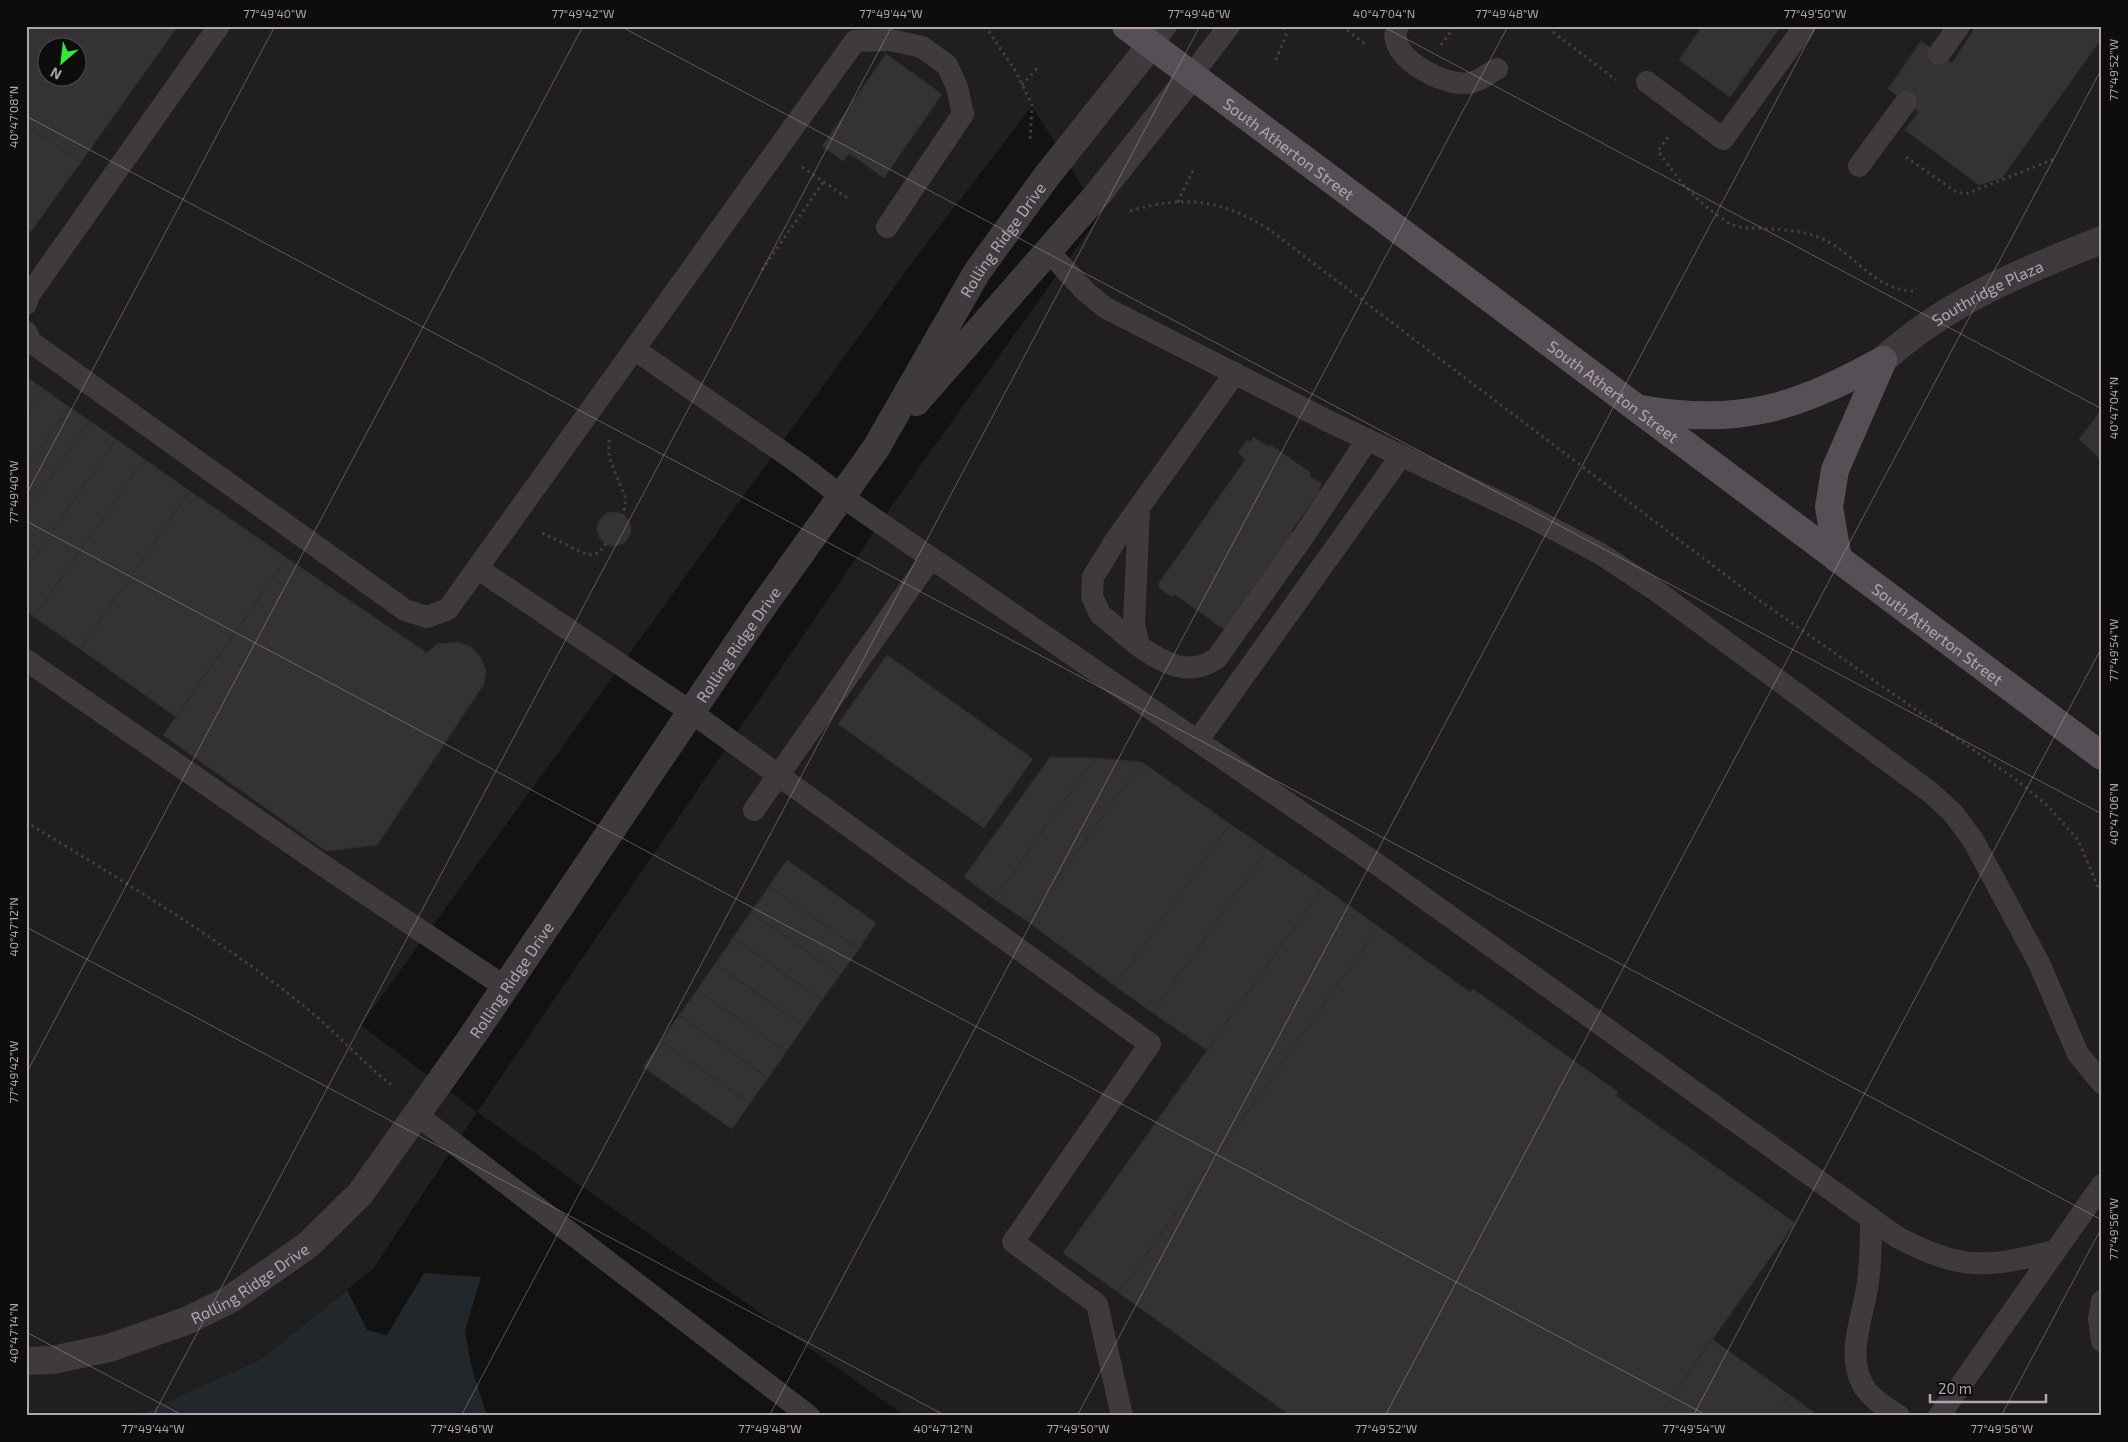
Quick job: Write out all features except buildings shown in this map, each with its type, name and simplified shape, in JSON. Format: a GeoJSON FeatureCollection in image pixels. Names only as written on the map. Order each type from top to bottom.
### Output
{"type":"FeatureCollection","features":[{"type":"Feature","properties":{"kind":"main road","name":"South Atherton Street"},"geometry":{"type":"LineString","coordinates":[[1126,26],[1158,36],[1191,76],[2102,756]]}},
{"type":"Feature","properties":{"kind":"main road"},"geometry":{"type":"LineString","coordinates":[[1637,408],[1675,415],[1719,417],[1757,413],[1837,385],[1883,360]]}},
{"type":"Feature","properties":{"kind":"main road"},"geometry":{"type":"LineString","coordinates":[[1838,559],[1829,507],[1835,470],[1883,360]]}},
{"type":"Feature","properties":{"kind":"street","name":"Rolling Ridge Drive"},"geometry":{"type":"LineString","coordinates":[[876,448],[977,272],[1046,177],[1158,36]]}},
{"type":"Feature","properties":{"kind":"street","name":"Rolling Ridge Drive"},"geometry":{"type":"LineString","coordinates":[[26,1362],[54,1360],[109,1348],[186,1321],[229,1300],[308,1246],[360,1194],[876,448],[1049,252],[1098,194],[1191,76]]}},
{"type":"Feature","properties":{"kind":"street","name":"Southridge Plaza"},"geometry":{"type":"LineString","coordinates":[[1883,360],[1903,342],[1964,300],[2034,266],[2102,240]]}},
{"type":"Feature","properties":{"kind":"lane"},"geometry":{"type":"LineString","coordinates":[[26,304],[29,295],[219,26]]}},
{"type":"Feature","properties":{"kind":"lane"},"geometry":{"type":"LineString","coordinates":[[1191,76],[1228,26]]}},
{"type":"Feature","properties":{"kind":"lane"},"geometry":{"type":"LineString","coordinates":[[1398,26],[1394,33],[1397,47],[1411,61],[1437,79],[1469,83],[1497,69]]}},
{"type":"Feature","properties":{"kind":"lane"},"geometry":{"type":"LineString","coordinates":[[1647,82],[1723,139],[1805,26]]}},
{"type":"Feature","properties":{"kind":"lane"},"geometry":{"type":"LineString","coordinates":[[1939,54],[1959,26]]}},
{"type":"Feature","properties":{"kind":"lane"},"geometry":{"type":"LineString","coordinates":[[26,332],[30,342],[406,610],[427,617],[448,609],[855,41],[890,40],[922,47],[947,65],[958,87],[963,114],[887,227]]}},
{"type":"Feature","properties":{"kind":"lane"},"geometry":{"type":"LineString","coordinates":[[1859,166],[1906,102]]}},
{"type":"Feature","properties":{"kind":"lane"},"geometry":{"type":"LineString","coordinates":[[1049,252],[1086,292],[1100,304],[1367,440],[1523,512],[1601,554],[1654,590],[1941,801],[1973,840],[2035,956],[2078,1054],[2102,1083]]}},
{"type":"Feature","properties":{"kind":"lane"},"geometry":{"type":"LineString","coordinates":[[634,348],[801,465],[841,496],[1198,740],[1492,946],[1871,1220],[1918,1248],[1941,1258],[1963,1263],[1986,1264],[2013,1261],[2055,1251]]}},
{"type":"Feature","properties":{"kind":"lane"},"geometry":{"type":"LineString","coordinates":[[1235,373],[1096,571],[1091,589],[1094,603],[1100,614],[1139,646],[1168,664],[1177,667],[1200,666],[1217,658],[1303,537],[1367,440]]}},
{"type":"Feature","properties":{"kind":"lane"},"geometry":{"type":"LineString","coordinates":[[1198,740],[1401,456]]}},
{"type":"Feature","properties":{"kind":"lane"},"geometry":{"type":"LineString","coordinates":[[1139,508],[1134,624],[1139,646]]}},
{"type":"Feature","properties":{"kind":"lane"},"geometry":{"type":"LineString","coordinates":[[754,810],[931,558]]}},
{"type":"Feature","properties":{"kind":"lane"},"geometry":{"type":"LineString","coordinates":[[477,568],[692,712],[1150,1044],[1013,1242],[1097,1304],[1122,1416]]}},
{"type":"Feature","properties":{"kind":"lane"},"geometry":{"type":"LineString","coordinates":[[26,660],[324,866],[505,987]]}},
{"type":"Feature","properties":{"kind":"lane"},"geometry":{"type":"LineString","coordinates":[[417,1114],[809,1416]]}},
{"type":"Feature","properties":{"kind":"lane"},"geometry":{"type":"LineString","coordinates":[[1939,1416],[2102,1185]]}},
{"type":"Feature","properties":{"kind":"lane"},"geometry":{"type":"LineString","coordinates":[[1871,1220],[1868,1282],[1860,1321],[1856,1362],[1861,1382],[1867,1391],[1899,1416]]}},
{"type":"Feature","properties":{"kind":"lane"},"geometry":{"type":"LineString","coordinates":[[2102,1301],[2099,1319],[2102,1341]]}},
{"type":"Feature","properties":{"kind":"path"},"geometry":{"type":"LineString","coordinates":[[985,26],[1015,70],[1032,105],[1029,145]]}},
{"type":"Feature","properties":{"kind":"path"},"geometry":{"type":"LineString","coordinates":[[1276,60],[1286,35],[1284,26]]}},
{"type":"Feature","properties":{"kind":"path"},"geometry":{"type":"LineString","coordinates":[[1439,48],[1455,26]]}},
{"type":"Feature","properties":{"kind":"path"},"geometry":{"type":"LineString","coordinates":[[1553,32],[1622,84]]}},
{"type":"Feature","properties":{"kind":"path"},"geometry":{"type":"LineString","coordinates":[[1022,85],[1039,66]]}},
{"type":"Feature","properties":{"kind":"path"},"geometry":{"type":"LineString","coordinates":[[1671,132],[1658,151],[1688,192],[1729,223],[1738,227],[1789,229],[1825,240],[1842,250],[1880,282],[1904,291],[1916,292]]}},
{"type":"Feature","properties":{"kind":"path"},"geometry":{"type":"LineString","coordinates":[[1902,152],[1909,160],[1956,192],[1966,194],[2057,158]]}},
{"type":"Feature","properties":{"kind":"path"},"geometry":{"type":"LineString","coordinates":[[801,166],[849,199]]}},
{"type":"Feature","properties":{"kind":"path"},"geometry":{"type":"LineString","coordinates":[[1178,202],[1194,168]]}},
{"type":"Feature","properties":{"kind":"path"},"geometry":{"type":"LineString","coordinates":[[762,270],[824,181]]}},
{"type":"Feature","properties":{"kind":"path"},"geometry":{"type":"LineString","coordinates":[[1129,211],[1148,205],[1203,201],[1242,213],[1267,228],[1756,598],[2018,782],[2049,807],[2078,840],[2102,896]]}},
{"type":"Feature","properties":{"kind":"path"},"geometry":{"type":"LineString","coordinates":[[609,438],[609,457],[626,499],[623,516]]}},
{"type":"Feature","properties":{"kind":"path"},"geometry":{"type":"LineString","coordinates":[[539,531],[588,555],[599,553],[606,543]]}},
{"type":"Feature","properties":{"kind":"path"},"geometry":{"type":"LineString","coordinates":[[26,822],[226,949],[310,1012],[373,1071],[400,1092]]}},
{"type":"Feature","properties":{"kind":"shaded area"},"geometry":{"type":"Polygon","coordinates":[[[26,26],[2102,26],[2102,1416],[905,1416],[477,1112],[373,1269],[261,1359],[136,1416],[26,1416],[26,26]],[[1032,106],[917,256],[361,1025],[477,1112],[900,494],[1100,215],[1032,106]]]}},
{"type":"Feature","properties":{"kind":"shaded area"},"geometry":{"type":"Polygon","coordinates":[[[424,1273],[481,1277],[465,1331],[471,1365],[487,1416],[136,1416],[261,1359],[347,1290],[367,1330],[387,1335],[424,1273]]]}}]}
